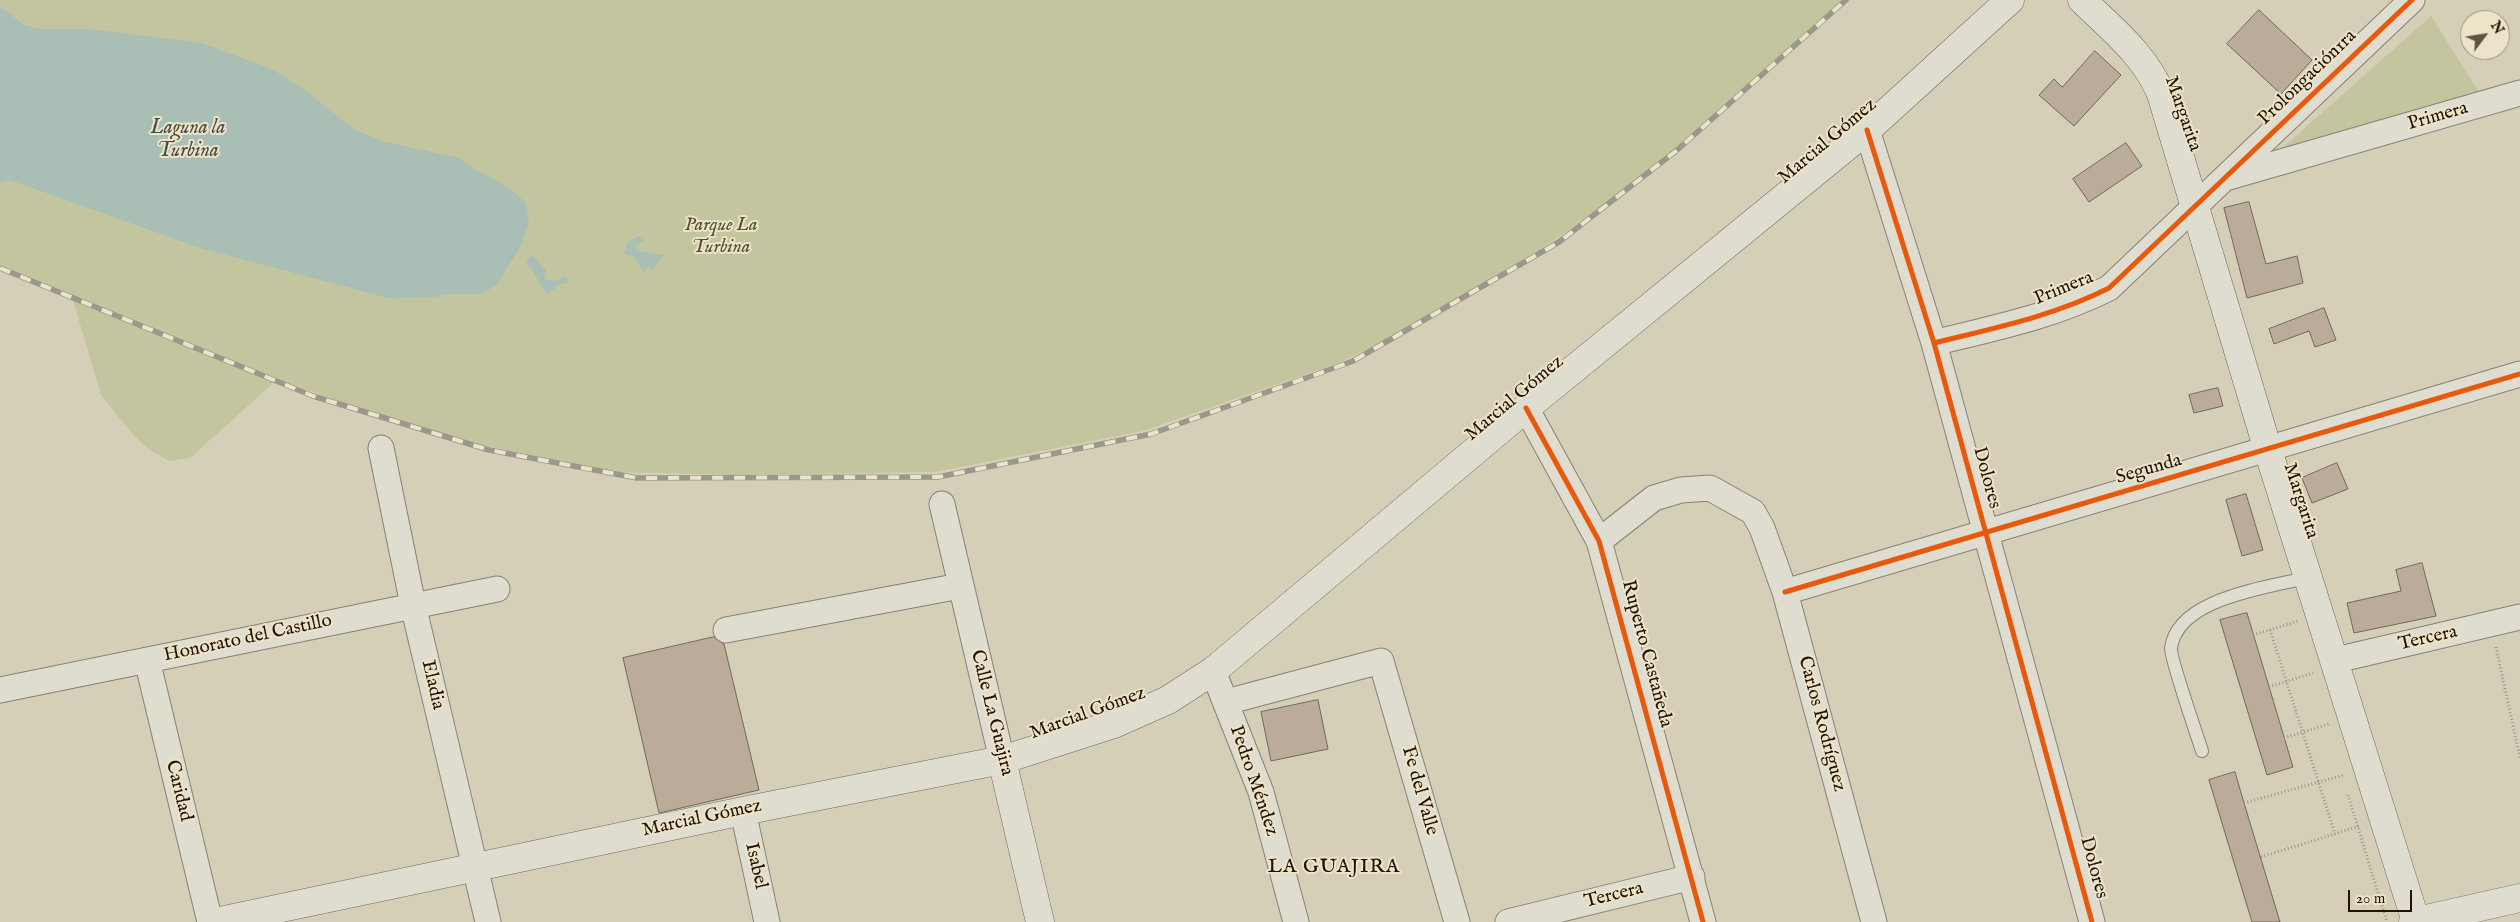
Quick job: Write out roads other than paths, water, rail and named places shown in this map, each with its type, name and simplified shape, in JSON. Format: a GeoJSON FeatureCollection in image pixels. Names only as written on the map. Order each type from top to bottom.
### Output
{"type":"FeatureCollection","features":[{"type":"Feature","properties":{"kind":"main road","name":"Marcial Gómez"},"geometry":{"type":"LineString","coordinates":[[214,922],[742,811],[1002,760],[1114,724],[1168,700],[1213,671],[1526,408],[1867,130],[2010,0]]}},
{"type":"Feature","properties":{"kind":"main road","name":"Margarita"},"geometry":{"type":"LineString","coordinates":[[2082,0],[2130,46],[2153,74],[2196,204],[2268,450],[2337,663],[2415,922]]}},
{"type":"Feature","properties":{"kind":"main road","name":"Calle La Guajira"},"geometry":{"type":"LineString","coordinates":[[1002,760],[1040,922]]}},
{"type":"Feature","properties":{"kind":"main road"},"geometry":{"type":"LineString","coordinates":[[2415,922],[2520,898]]}},
{"type":"Feature","properties":{"kind":"street","name":"Prolongación1ra"},"geometry":{"type":"LineString","coordinates":[[2224,179],[2412,0]]}},
{"type":"Feature","properties":{"kind":"street","name":"Primera"},"geometry":{"type":"LineString","coordinates":[[1934,343],[2039,316],[2080,303],[2109,288],[2224,179],[2520,93]]}},
{"type":"Feature","properties":{"kind":"street","name":"Dolores"},"geometry":{"type":"LineString","coordinates":[[1867,130],[1934,343],[2092,922]]}},
{"type":"Feature","properties":{"kind":"street","name":"Segunda"},"geometry":{"type":"LineString","coordinates":[[1785,592],[2520,374]]}},
{"type":"Feature","properties":{"kind":"street","name":"Ruperto Castañeda"},"geometry":{"type":"LineString","coordinates":[[1526,408],[1599,541],[1703,922]]}},
{"type":"Feature","properties":{"kind":"street","name":"Eladia"},"geometry":{"type":"LineString","coordinates":[[381,448],[413,605],[488,922]]}},
{"type":"Feature","properties":{"kind":"street","name":"Carlos Rodríguez"},"geometry":{"type":"LineString","coordinates":[[1599,541],[1654,498],[1681,490],[1710,488],[1753,512],[1762,528],[1785,592],[1874,922]]}},
{"type":"Feature","properties":{"kind":"street","name":"Calle La Guajira"},"geometry":{"type":"LineString","coordinates":[[942,504],[1002,760]]}},
{"type":"Feature","properties":{"kind":"street"},"geometry":{"type":"LineString","coordinates":[[726,630],[960,586]]}},
{"type":"Feature","properties":{"kind":"street","name":"Honorato del Castillo"},"geometry":{"type":"LineString","coordinates":[[0,690],[497,589]]}},
{"type":"Feature","properties":{"kind":"street","name":"Tercera"},"geometry":{"type":"LineString","coordinates":[[2337,663],[2520,617]]}},
{"type":"Feature","properties":{"kind":"street","name":"Caridad"},"geometry":{"type":"LineString","coordinates":[[146,660],[210,922]]}},
{"type":"Feature","properties":{"kind":"street","name":"Fe del Valle"},"geometry":{"type":"LineString","coordinates":[[1226,702],[1380,661],[1457,922]]}},
{"type":"Feature","properties":{"kind":"street","name":"Pedro Méndez"},"geometry":{"type":"LineString","coordinates":[[1213,671],[1261,792],[1296,922]]}},
{"type":"Feature","properties":{"kind":"street","name":"Isabel"},"geometry":{"type":"LineString","coordinates":[[742,811],[767,922]]}},
{"type":"Feature","properties":{"kind":"street","name":"Tercera"},"geometry":{"type":"LineString","coordinates":[[1508,922],[1692,877]]}},
{"type":"Feature","properties":{"kind":"lane"},"geometry":{"type":"LineString","coordinates":[[2202,751],[2170,649],[2179,625],[2210,602],[2309,577]]}},
{"type":"Feature","properties":{"kind":"water","name":"Laguna la Turbina"},"geometry":{"type":"Polygon","coordinates":[[[0,6],[24,25],[43,29],[89,29],[202,43],[272,69],[306,91],[352,128],[381,141],[459,158],[515,193],[525,202],[529,221],[520,247],[497,284],[482,294],[389,298],[200,248],[10,180],[0,183],[0,6]]]}},
{"type":"Feature","properties":{"kind":"water"},"geometry":{"type":"Polygon","coordinates":[[[639,236],[644,240],[634,246],[640,251],[664,255],[653,269],[648,266],[643,273],[635,257],[624,254],[628,241],[639,236]]]}},
{"type":"Feature","properties":{"kind":"water"},"geometry":{"type":"Polygon","coordinates":[[[531,254],[546,270],[544,279],[552,281],[565,277],[570,282],[556,285],[555,289],[547,293],[526,264],[531,254]]]}},
{"type":"Feature","properties":{"kind":"railway"},"geometry":{"type":"LineString","coordinates":[[0,268],[313,396],[489,450],[637,478],[938,477],[1151,434],[1353,361],[1559,242],[1676,151],[1846,0]]}},
{"type":"Feature","properties":{"kind":"district","name":"LA GUAJIRA"},"geometry":{"type":"Point","coordinates":[1334,868]}},
{"type":"Feature","properties":{"kind":"park label","name":"Parque La Turbina"},"geometry":{"type":"Point","coordinates":[721,237]}}]}
